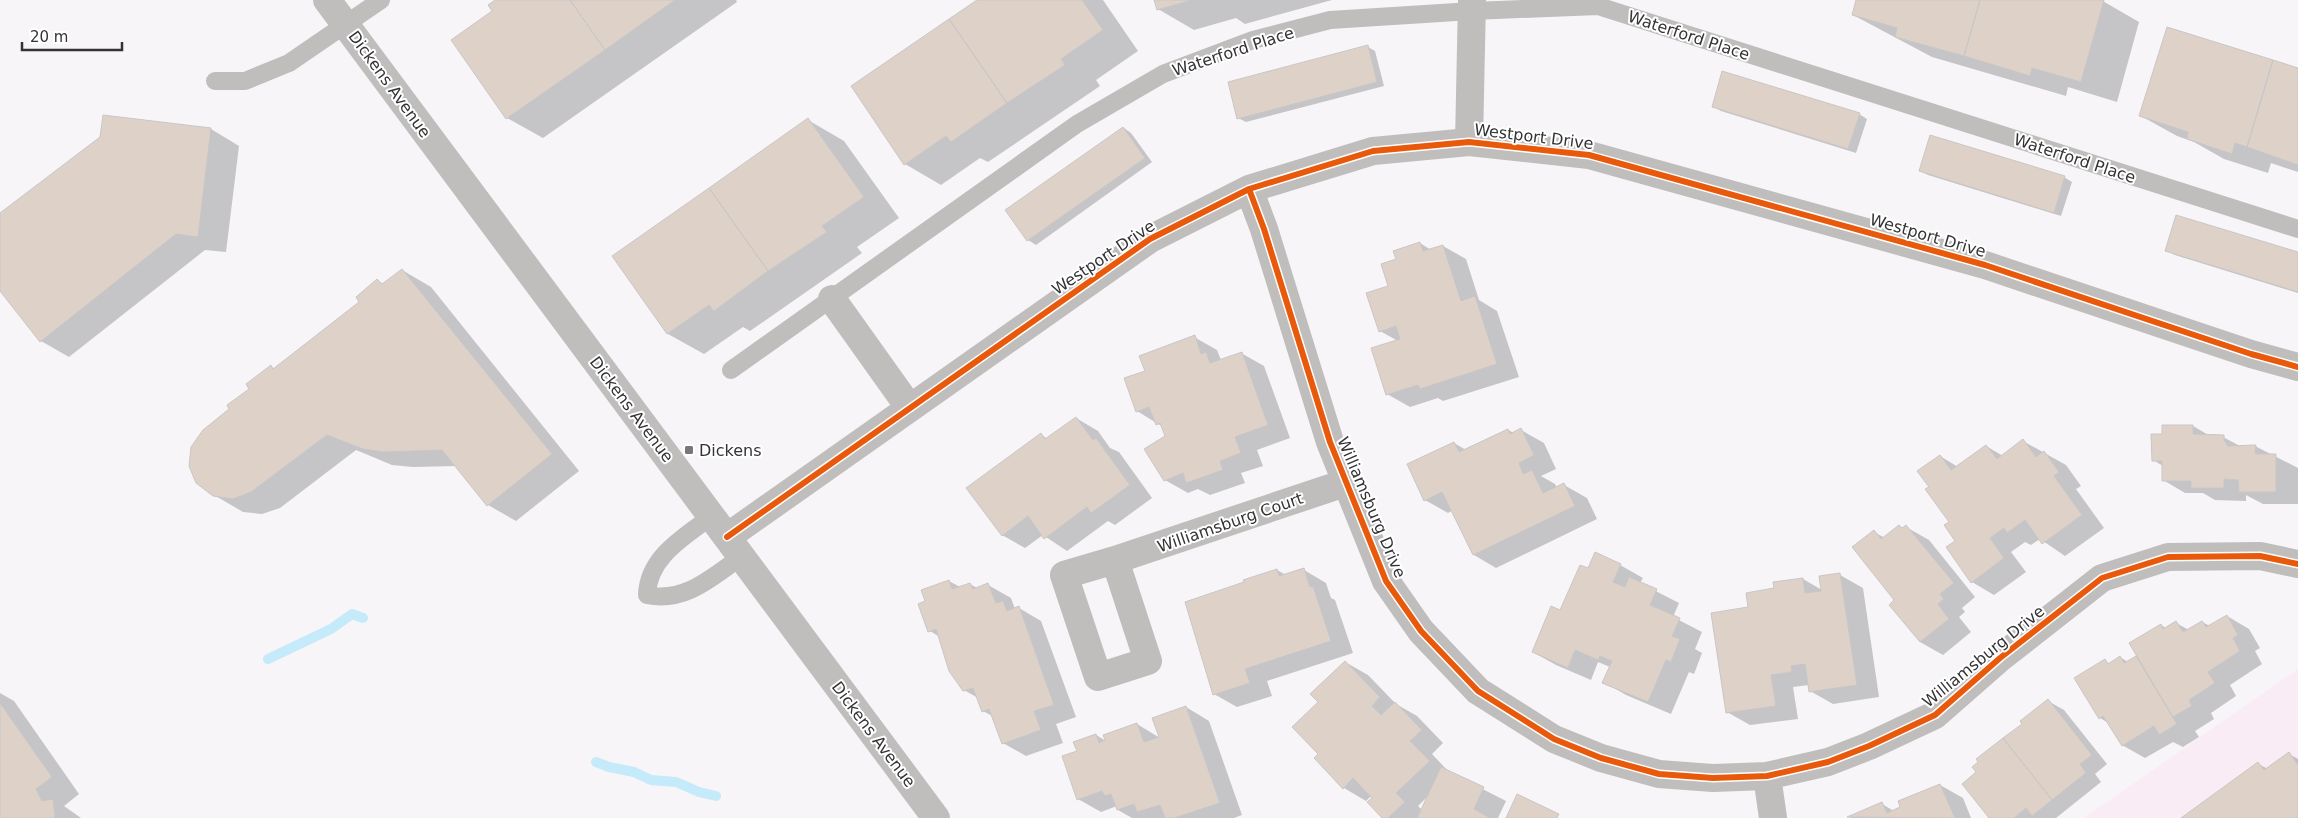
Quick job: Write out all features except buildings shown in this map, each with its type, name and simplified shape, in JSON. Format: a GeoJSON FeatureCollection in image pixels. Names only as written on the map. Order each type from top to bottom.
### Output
{"type":"FeatureCollection","features":[{"type":"Feature","properties":{"kind":"street","name":"Dickens Avenue"},"geometry":{"type":"LineString","coordinates":[[327,0],[936,818]]}},
{"type":"Feature","properties":{"kind":"street"},"geometry":{"type":"LineString","coordinates":[[1469,142],[1472,6]]}},
{"type":"Feature","properties":{"kind":"street","name":"Westport Drive"},"geometry":{"type":"LineString","coordinates":[[727,536],[1150,239],[1249,189],[1373,151],[1469,142],[1589,155],[1985,265],[2241,351],[2298,367]]}},
{"type":"Feature","properties":{"kind":"street","name":"Williamsburg Drive"},"geometry":{"type":"LineString","coordinates":[[1249,189],[1264,229],[1330,442],[1386,581],[1421,631],[1478,691],[1554,739],[1601,758],[1659,774],[1713,778],[1767,776],[1828,762],[1869,746],[1935,715],[2000,658],[2102,578],[2168,557],[2260,556],[2298,564]]}},
{"type":"Feature","properties":{"kind":"street"},"geometry":{"type":"LineString","coordinates":[[832,299],[909,407]]}},
{"type":"Feature","properties":{"kind":"street","name":"Williamsburg Court"},"geometry":{"type":"LineString","coordinates":[[1115,560],[1345,483]]}},
{"type":"Feature","properties":{"kind":"street"},"geometry":{"type":"LineString","coordinates":[[1767,776],[1773,818]]}},
{"type":"Feature","properties":{"kind":"lane"},"geometry":{"type":"LineString","coordinates":[[215,81],[245,81],[272,71],[307,53],[381,0]]}},
{"type":"Feature","properties":{"kind":"lane","name":"Waterford Place"},"geometry":{"type":"LineString","coordinates":[[731,370],[1077,124],[1163,74],[1253,40],[1330,20],[1472,6],[1599,3],[2298,229]]}},
{"type":"Feature","properties":{"kind":"shaded area"},"geometry":{"type":"Polygon","coordinates":[[[2298,669],[2298,818],[2084,818],[2298,669]]]}},
{"type":"Feature","properties":{"kind":"waterway"},"geometry":{"type":"LineString","coordinates":[[268,659],[331,629],[352,614],[363,618]]}},
{"type":"Feature","properties":{"kind":"waterway"},"geometry":{"type":"LineString","coordinates":[[596,762],[609,767],[634,772],[651,780],[676,782],[699,792],[716,796]]}},
{"type":"Feature","properties":{"kind":"cycle path"},"geometry":{"type":"LineString","coordinates":[[727,537],[1150,239],[1249,189],[1373,151],[1469,142],[1589,155],[1985,265],[2251,354],[2298,367]]}},
{"type":"Feature","properties":{"kind":"cycle path"},"geometry":{"type":"LineString","coordinates":[[1249,189],[1264,229],[1330,442],[1386,581],[1421,631],[1478,691],[1554,739],[1601,758],[1659,774],[1713,778],[1767,776],[1828,762],[1869,746],[1935,715],[2000,658],[2102,578],[2168,557],[2260,556],[2298,564]]}},
{"type":"Feature","properties":{"kind":"place","name":"Dickens"},"geometry":{"type":"Point","coordinates":[689,450]}}]}
